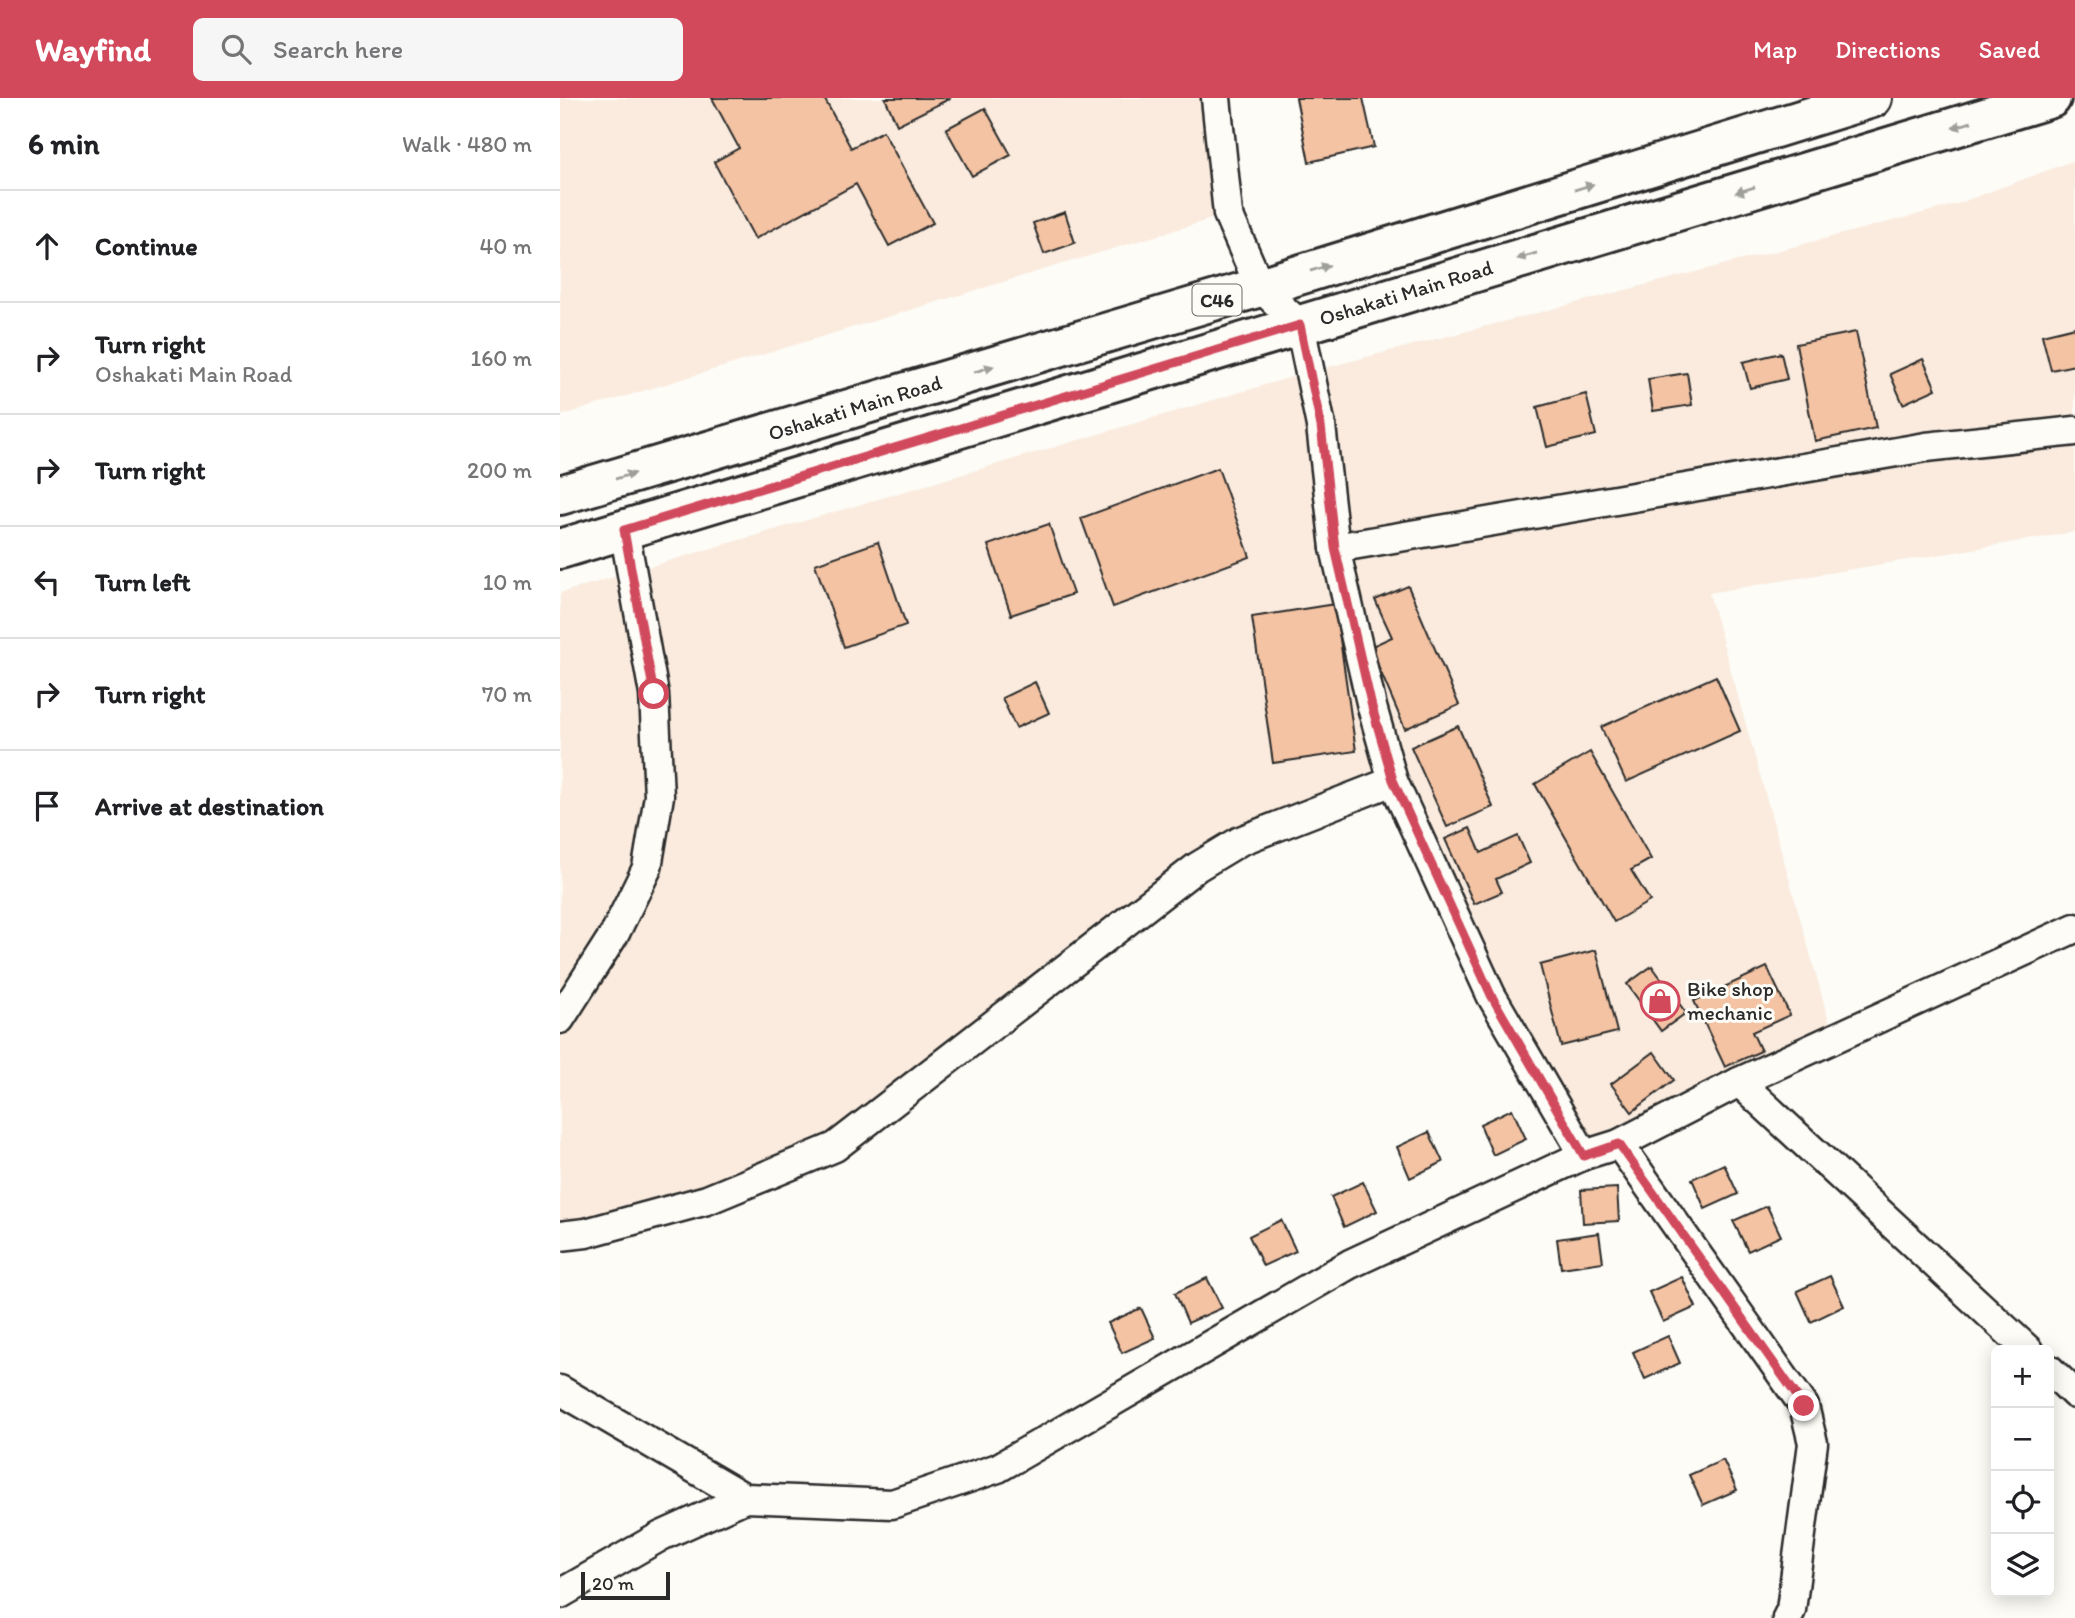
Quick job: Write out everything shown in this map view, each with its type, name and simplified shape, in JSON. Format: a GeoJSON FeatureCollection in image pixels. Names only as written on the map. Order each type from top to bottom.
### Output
{"type":"FeatureCollection","features":[{"type":"Feature","properties":{"kind":"main road","name":"Oshakati Main Road"},"geometry":{"type":"LineString","coordinates":[[560,495],[1261,287],[1872,98]]}},
{"type":"Feature","properties":{"kind":"main road","name":"Oshakati Main Road"},"geometry":{"type":"LineString","coordinates":[[560,549],[2051,98]]}},
{"type":"Feature","properties":{"kind":"street"},"geometry":{"type":"LineString","coordinates":[[1216,98],[1228,214],[1261,287],[1300,325],[1321,426],[1335,548],[1372,707],[1393,780],[1491,995],[1584,1156]]}},
{"type":"Feature","properties":{"kind":"street"},"geometry":{"type":"LineString","coordinates":[[1335,548],[1926,447],[2075,431]]}},
{"type":"Feature","properties":{"kind":"street"},"geometry":{"type":"LineString","coordinates":[[560,1019],[615,933],[647,868],[659,796],[654,694],[624,530]]}},
{"type":"Feature","properties":{"kind":"street"},"geometry":{"type":"LineString","coordinates":[[560,1236],[586,1233],[707,1200],[835,1147],[1197,867],[1240,841],[1393,780]]}},
{"type":"Feature","properties":{"kind":"street"},"geometry":{"type":"LineString","coordinates":[[560,1594],[661,1536],[745,1498],[892,1504],[998,1468],[1350,1264],[1584,1156],[1619,1144],[1739,1082],[2075,928]]}},
{"type":"Feature","properties":{"kind":"street"},"geometry":{"type":"LineString","coordinates":[[1739,1082],[2023,1345]]}},
{"type":"Feature","properties":{"kind":"street"},"geometry":{"type":"LineString","coordinates":[[1619,1144],[1804,1406],[1813,1443],[1791,1610],[1787,1618]]}},
{"type":"Feature","properties":{"kind":"street"},"geometry":{"type":"LineString","coordinates":[[2054,1374],[2075,1394]]}},
{"type":"Feature","properties":{"kind":"street"},"geometry":{"type":"LineString","coordinates":[[560,1390],[745,1498]]}},
{"type":"Feature","properties":{"kind":"shaded area"},"geometry":{"type":"Polygon","coordinates":[[[560,98],[1216,98],[1228,214],[560,416],[560,98]]]}},
{"type":"Feature","properties":{"kind":"shaded area"},"geometry":{"type":"Polygon","coordinates":[[[2075,160],[2075,532],[1709,593],[1834,1039],[1584,1155],[1393,781],[1240,841],[835,1147],[560,1236],[560,593],[1309,372],[1954,205],[2075,160]]]}},
{"type":"Feature","properties":{"kind":"building"},"geometry":{"type":"Polygon","coordinates":[[[712,98],[824,98],[851,148],[883,131],[933,223],[889,246],[856,184],[755,239],[714,162],[739,148],[712,98]]]}},
{"type":"Feature","properties":{"kind":"building"},"geometry":{"type":"Polygon","coordinates":[[[885,98],[951,98],[897,125],[885,98]]]}},
{"type":"Feature","properties":{"kind":"building"},"geometry":{"type":"Polygon","coordinates":[[[1296,98],[1363,98],[1374,147],[1309,162],[1296,98]]]}},
{"type":"Feature","properties":{"kind":"building"},"geometry":{"type":"Polygon","coordinates":[[[985,108],[1011,155],[972,176],[946,129],[985,108]]]}},
{"type":"Feature","properties":{"kind":"building"},"geometry":{"type":"Polygon","coordinates":[[[1065,212],[1075,243],[1044,254],[1033,223],[1065,212]]]}},
{"type":"Feature","properties":{"kind":"building"},"geometry":{"type":"Polygon","coordinates":[[[2075,327],[2075,365],[2051,370],[2042,335],[2075,327]]]}},
{"type":"Feature","properties":{"kind":"building"},"geometry":{"type":"Polygon","coordinates":[[[1856,332],[1876,428],[1815,441],[1796,344],[1856,332]]]}},
{"type":"Feature","properties":{"kind":"building"},"geometry":{"type":"Polygon","coordinates":[[[1781,353],[1787,379],[1750,388],[1743,362],[1781,353]]]}},
{"type":"Feature","properties":{"kind":"building"},"geometry":{"type":"Polygon","coordinates":[[[1923,359],[1936,389],[1903,404],[1890,374],[1923,359]]]}},
{"type":"Feature","properties":{"kind":"building"},"geometry":{"type":"Polygon","coordinates":[[[1687,373],[1692,405],[1653,411],[1648,379],[1687,373]]]}},
{"type":"Feature","properties":{"kind":"building"},"geometry":{"type":"Polygon","coordinates":[[[1586,394],[1596,435],[1547,447],[1537,407],[1586,394]]]}},
{"type":"Feature","properties":{"kind":"building"},"geometry":{"type":"Polygon","coordinates":[[[1218,468],[1250,557],[1113,607],[1081,518],[1218,468]]]}},
{"type":"Feature","properties":{"kind":"building"},"geometry":{"type":"Polygon","coordinates":[[[1049,524],[1073,594],[1011,615],[988,545],[1049,524]]]}},
{"type":"Feature","properties":{"kind":"building"},"geometry":{"type":"Polygon","coordinates":[[[878,542],[906,625],[844,647],[815,564],[878,542]]]}},
{"type":"Feature","properties":{"kind":"building"},"geometry":{"type":"Polygon","coordinates":[[[1408,586],[1459,705],[1405,729],[1370,647],[1392,637],[1375,600],[1408,586]]]}},
{"type":"Feature","properties":{"kind":"building"},"geometry":{"type":"Polygon","coordinates":[[[1335,604],[1356,751],[1273,763],[1252,617],[1335,604]]]}},
{"type":"Feature","properties":{"kind":"building"},"geometry":{"type":"Polygon","coordinates":[[[1716,676],[1740,731],[1626,782],[1601,727],[1716,676]]]}},
{"type":"Feature","properties":{"kind":"building"},"geometry":{"type":"Polygon","coordinates":[[[1035,682],[1049,713],[1016,728],[1002,698],[1035,682]]]}},
{"type":"Feature","properties":{"kind":"building"},"geometry":{"type":"Polygon","coordinates":[[[1458,726],[1493,807],[1447,827],[1411,747],[1458,726]]]}},
{"type":"Feature","properties":{"kind":"building"},"geometry":{"type":"Polygon","coordinates":[[[1590,752],[1651,859],[1631,870],[1650,901],[1614,922],[1535,784],[1590,752]]]}},
{"type":"Feature","properties":{"kind":"building"},"geometry":{"type":"Polygon","coordinates":[[[1470,828],[1481,853],[1518,836],[1530,863],[1496,879],[1502,892],[1474,904],[1445,839],[1470,828]]]}},
{"type":"Feature","properties":{"kind":"building"},"geometry":{"type":"Polygon","coordinates":[[[1596,950],[1617,1032],[1561,1046],[1540,965],[1596,950]]]}},
{"type":"Feature","properties":{"kind":"building"},"geometry":{"type":"Polygon","coordinates":[[[1652,966],[1686,1013],[1661,1031],[1627,984],[1652,966]]]}},
{"type":"Feature","properties":{"kind":"building"},"geometry":{"type":"Polygon","coordinates":[[[1767,967],[1790,1015],[1752,1032],[1761,1051],[1725,1067],[1694,1001],[1767,967]]]}},
{"type":"Feature","properties":{"kind":"building"},"geometry":{"type":"Polygon","coordinates":[[[1654,1052],[1674,1080],[1632,1112],[1611,1084],[1654,1052]]]}},
{"type":"Feature","properties":{"kind":"building"},"geometry":{"type":"Polygon","coordinates":[[[1512,1109],[1526,1139],[1493,1155],[1480,1124],[1512,1109]]]}},
{"type":"Feature","properties":{"kind":"building"},"geometry":{"type":"Polygon","coordinates":[[[1429,1132],[1443,1162],[1410,1178],[1397,1147],[1429,1132]]]}},
{"type":"Feature","properties":{"kind":"building"},"geometry":{"type":"Polygon","coordinates":[[[1724,1164],[1738,1194],[1705,1209],[1692,1179],[1724,1164]]]}},
{"type":"Feature","properties":{"kind":"building"},"geometry":{"type":"Polygon","coordinates":[[[1363,1182],[1377,1211],[1344,1227],[1331,1197],[1363,1182]]]}},
{"type":"Feature","properties":{"kind":"building"},"geometry":{"type":"Polygon","coordinates":[[[1617,1188],[1619,1221],[1583,1223],[1581,1190],[1617,1188]]]}},
{"type":"Feature","properties":{"kind":"building"},"geometry":{"type":"Polygon","coordinates":[[[1767,1206],[1781,1236],[1748,1251],[1733,1221],[1767,1206]]]}},
{"type":"Feature","properties":{"kind":"building"},"geometry":{"type":"Polygon","coordinates":[[[1281,1220],[1296,1251],[1263,1266],[1249,1236],[1281,1220]]]}},
{"type":"Feature","properties":{"kind":"building"},"geometry":{"type":"Polygon","coordinates":[[[1599,1233],[1603,1262],[1561,1268],[1557,1239],[1599,1233]]]}},
{"type":"Feature","properties":{"kind":"building"},"geometry":{"type":"Polygon","coordinates":[[[1830,1276],[1844,1306],[1811,1322],[1797,1291],[1830,1276]]]}},
{"type":"Feature","properties":{"kind":"building"},"geometry":{"type":"Polygon","coordinates":[[[1682,1277],[1696,1307],[1663,1322],[1649,1292],[1682,1277]]]}},
{"type":"Feature","properties":{"kind":"building"},"geometry":{"type":"Polygon","coordinates":[[[1207,1278],[1222,1308],[1188,1323],[1175,1293],[1207,1278]]]}},
{"type":"Feature","properties":{"kind":"building"},"geometry":{"type":"Polygon","coordinates":[[[1141,1308],[1155,1338],[1122,1353],[1108,1323],[1141,1308]]]}},
{"type":"Feature","properties":{"kind":"building"},"geometry":{"type":"Polygon","coordinates":[[[1668,1336],[1680,1363],[1645,1379],[1633,1352],[1668,1336]]]}},
{"type":"Feature","properties":{"kind":"building"},"geometry":{"type":"Polygon","coordinates":[[[1723,1460],[1737,1490],[1703,1505],[1689,1475],[1723,1460]]]}},
{"type":"Feature","properties":{"kind":"place","name":"Bike shop mechanic"},"geometry":{"type":"Point","coordinates":[1660,1001]}},
{"type":"Feature","properties":{"kind":"route"},"geometry":{"type":"LineString","coordinates":[[654,694],[624,530],[1300,325],[1321,426],[1335,548],[1372,707],[1393,780],[1491,995],[1584,1156],[1619,1144],[1804,1406]]}}]}
